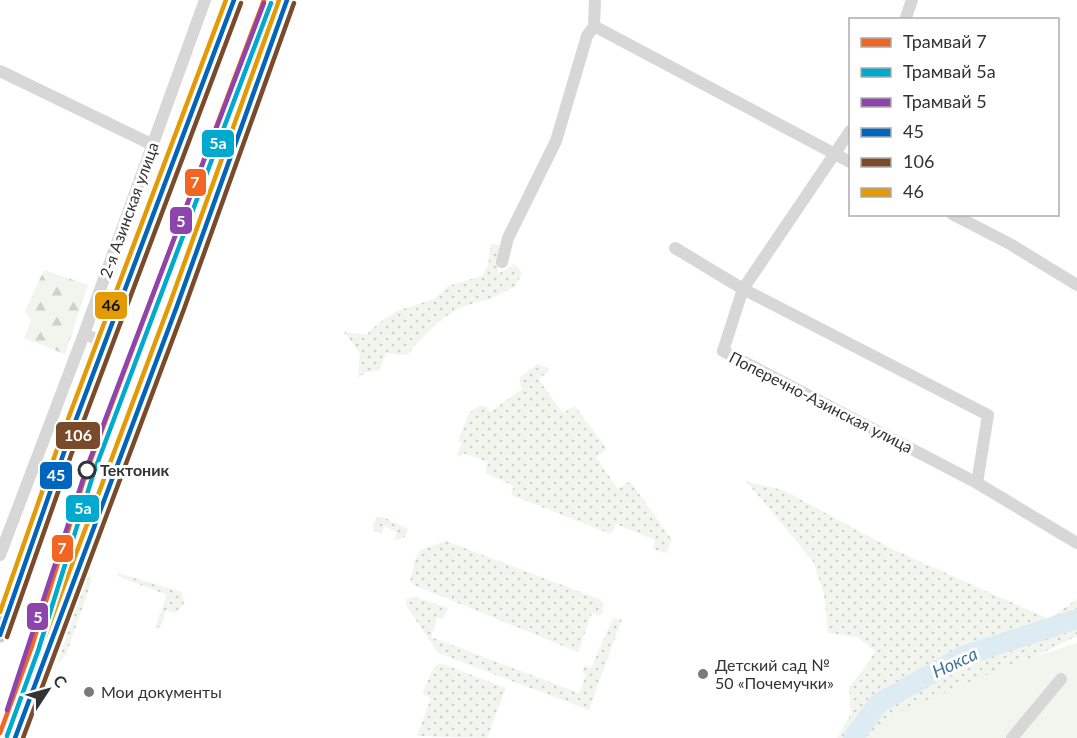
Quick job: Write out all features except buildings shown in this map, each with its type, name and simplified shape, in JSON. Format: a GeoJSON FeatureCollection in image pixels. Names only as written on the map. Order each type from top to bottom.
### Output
{"type":"FeatureCollection","features":[{"type":"Feature","properties":{"kind":"main road"},"geometry":{"type":"LineString","coordinates":[[0,636],[69,438],[234,0]]}},
{"type":"Feature","properties":{"kind":"main road"},"geometry":{"type":"LineString","coordinates":[[15,738],[177,306],[287,0]]}},
{"type":"Feature","properties":{"kind":"street","name":"2-я Азинская улица"},"geometry":{"type":"LineString","coordinates":[[0,555],[84,334],[206,0]]}},
{"type":"Feature","properties":{"kind":"street"},"geometry":{"type":"LineString","coordinates":[[502,262],[508,238],[556,141],[587,36],[594,26],[595,0]]}},
{"type":"Feature","properties":{"kind":"street"},"geometry":{"type":"LineString","coordinates":[[906,18],[912,0]]}},
{"type":"Feature","properties":{"kind":"street"},"geometry":{"type":"LineString","coordinates":[[594,26],[849,161]]}},
{"type":"Feature","properties":{"kind":"street"},"geometry":{"type":"LineString","coordinates":[[0,71],[153,144]]}},
{"type":"Feature","properties":{"kind":"street","name":"Поперечно-Азинская улица"},"geometry":{"type":"LineString","coordinates":[[849,133],[743,289],[723,351],[977,483],[1077,543]]}},
{"type":"Feature","properties":{"kind":"street"},"geometry":{"type":"LineString","coordinates":[[956,216],[1010,244],[1077,285]]}},
{"type":"Feature","properties":{"kind":"street"},"geometry":{"type":"LineString","coordinates":[[675,248],[743,289],[988,415],[977,483]]}},
{"type":"Feature","properties":{"kind":"street"},"geometry":{"type":"LineString","coordinates":[[84,334],[106,343]]}},
{"type":"Feature","properties":{"kind":"street"},"geometry":{"type":"LineString","coordinates":[[1012,738],[1060,679]]}},
{"type":"Feature","properties":{"kind":"green space"},"geometry":{"type":"Polygon","coordinates":[[[491,244],[502,245],[498,274],[515,264],[522,273],[515,287],[490,299],[454,311],[432,328],[407,355],[386,353],[379,371],[367,372],[358,378],[360,353],[344,332],[366,335],[397,311],[434,299],[448,286],[482,276],[488,266],[491,244]]]}},
{"type":"Feature","properties":{"kind":"green space"},"geometry":{"type":"Polygon","coordinates":[[[44,270],[88,285],[65,354],[24,338],[31,320],[25,311],[44,270]]]}},
{"type":"Feature","properties":{"kind":"green space"},"geometry":{"type":"Polygon","coordinates":[[[538,364],[548,368],[548,372],[538,379],[563,413],[575,406],[607,449],[596,457],[618,489],[630,481],[672,540],[666,553],[653,549],[655,540],[616,524],[611,534],[511,495],[514,486],[485,473],[488,462],[463,453],[461,457],[457,455],[462,443],[458,441],[469,413],[480,405],[485,406],[490,412],[522,389],[519,378],[538,364]]]}},
{"type":"Feature","properties":{"kind":"green space"},"geometry":{"type":"Polygon","coordinates":[[[746,481],[783,490],[892,549],[1049,619],[1077,599],[1077,636],[998,675],[893,738],[837,738],[851,714],[849,687],[865,668],[875,651],[857,637],[828,633],[824,594],[813,561],[746,481]]]}},
{"type":"Feature","properties":{"kind":"green space"},"geometry":{"type":"Polygon","coordinates":[[[377,517],[383,517],[408,529],[405,537],[394,541],[397,532],[384,526],[382,534],[374,530],[373,525],[377,517]]]}},
{"type":"Feature","properties":{"kind":"green space"},"geometry":{"type":"Polygon","coordinates":[[[446,541],[599,599],[603,604],[603,612],[599,616],[592,613],[578,652],[416,586],[410,581],[420,550],[446,541]]]}},
{"type":"Feature","properties":{"kind":"green space"},"geometry":{"type":"Polygon","coordinates":[[[88,573],[90,573],[91,583],[66,655],[57,664],[88,573]]]}},
{"type":"Feature","properties":{"kind":"green space"},"geometry":{"type":"Polygon","coordinates":[[[118,573],[182,592],[184,604],[175,613],[166,611],[162,624],[155,628],[167,595],[118,576],[118,573]]]}},
{"type":"Feature","properties":{"kind":"green space"},"geometry":{"type":"Polygon","coordinates":[[[415,597],[448,608],[443,619],[437,618],[431,637],[579,693],[586,674],[582,672],[585,665],[591,668],[613,618],[622,619],[589,710],[438,653],[406,605],[406,599],[415,597]]]}},
{"type":"Feature","properties":{"kind":"green space"},"geometry":{"type":"Polygon","coordinates":[[[1077,643],[1077,738],[872,738],[887,717],[1013,664],[1077,643]]]}},
{"type":"Feature","properties":{"kind":"green space"},"geometry":{"type":"Polygon","coordinates":[[[440,663],[506,688],[487,738],[417,736],[431,698],[422,694],[434,667],[440,663]]]}},
{"type":"Feature","properties":{"kind":"waterway","name":"Нокса"},"geometry":{"type":"LineString","coordinates":[[853,738],[879,703],[963,656],[1077,619]]}},
{"type":"Feature","properties":{"kind":"tram line","name":"7"},"geometry":{"type":"LineString","coordinates":[[0,733],[31,649],[87,470],[264,0]]}},
{"type":"Feature","properties":{"kind":"tram line","name":"5"},"geometry":{"type":"LineString","coordinates":[[7,710],[87,467],[264,3]]}},
{"type":"Feature","properties":{"kind":"tram line","name":"5а"},"geometry":{"type":"LineString","coordinates":[[7,736],[38,651],[94,472],[271,3]]}},
{"type":"Feature","properties":{"kind":"transit line","name":"46"},"geometry":{"type":"LineString","coordinates":[[0,612],[62,435],[226,0]]}},
{"type":"Feature","properties":{"kind":"transit line","name":"45"},"geometry":{"type":"LineString","coordinates":[[0,635],[69,438],[234,0]]}},
{"type":"Feature","properties":{"kind":"transit line","name":"46"},"geometry":{"type":"LineString","coordinates":[[8,735],[170,303],[279,0]]}},
{"type":"Feature","properties":{"kind":"transit line","name":"45"},"geometry":{"type":"LineString","coordinates":[[15,738],[177,306],[287,0]]}},
{"type":"Feature","properties":{"kind":"transit line","name":"106"},"geometry":{"type":"LineString","coordinates":[[7,637],[76,441],[241,3]]}},
{"type":"Feature","properties":{"kind":"transit line","name":"106"},"geometry":{"type":"LineString","coordinates":[[23,738],[184,309],[294,3]]}},
{"type":"Feature","properties":{"kind":"place","name":"Тектоник"},"geometry":{"type":"Point","coordinates":[87,470]}},
{"type":"Feature","properties":{"kind":"place","name":"Детский сад № 50 «Почемучки»"},"geometry":{"type":"Point","coordinates":[703,674]}},
{"type":"Feature","properties":{"kind":"place","name":"Мои документы"},"geometry":{"type":"Point","coordinates":[89,692]}}]}
